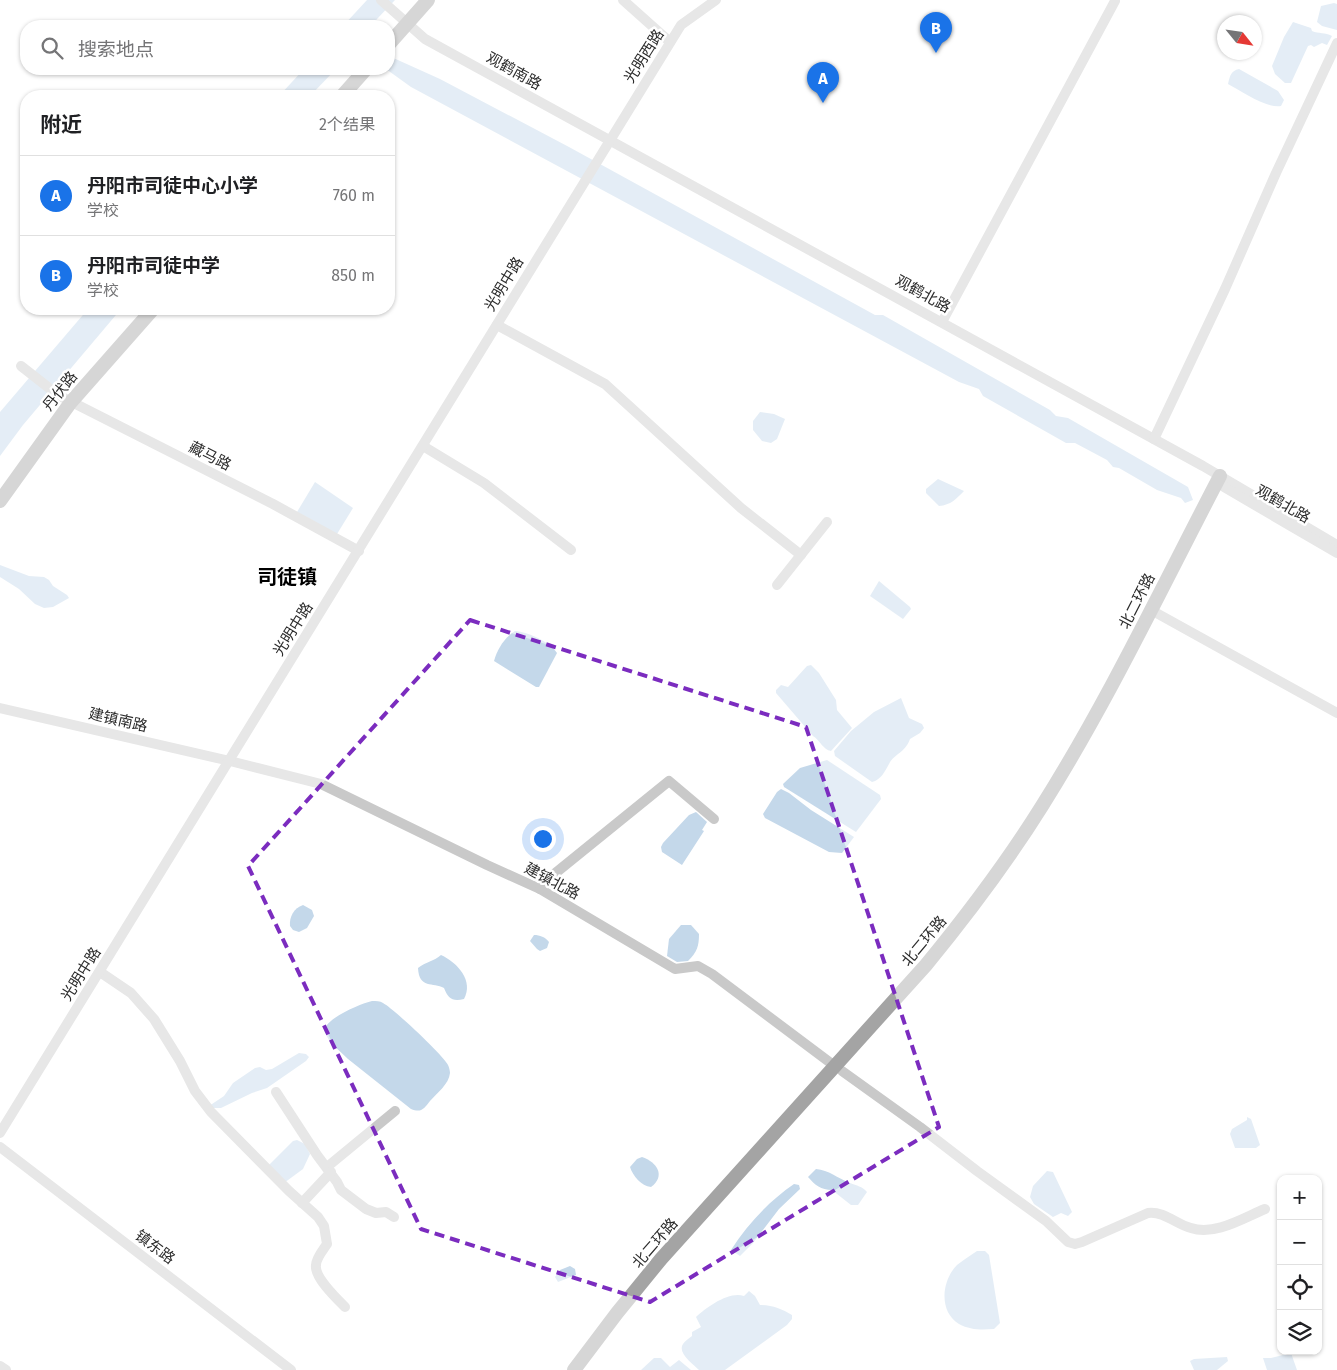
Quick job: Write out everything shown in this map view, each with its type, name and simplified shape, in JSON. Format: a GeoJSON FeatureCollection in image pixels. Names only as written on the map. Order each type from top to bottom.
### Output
{"type":"FeatureCollection","features":[{"type":"Feature","properties":{"kind":"main road"},"geometry":{"type":"LineString","coordinates":[[395,37],[428,0]]}},
{"type":"Feature","properties":{"kind":"main road"},"geometry":{"type":"LineString","coordinates":[[347,90],[361,75]]}},
{"type":"Feature","properties":{"kind":"main road","name":"丹伏路"},"geometry":{"type":"LineString","coordinates":[[0,501],[71,402],[148,315]]}},
{"type":"Feature","properties":{"kind":"main road","name":"北二环路"},"geometry":{"type":"LineString","coordinates":[[583,1370],[668,1264],[839,1069],[962,922],[998,873],[1042,808],[1076,750],[1154,612],[1223,481]]}},
{"type":"Feature","properties":{"kind":"main road","name":"北二环路"},"geometry":{"type":"LineString","coordinates":[[574,1370],[661,1259],[839,1069]]}},
{"type":"Feature","properties":{"kind":"street","name":"观鹤南路"},"geometry":{"type":"LineString","coordinates":[[381,0],[425,39],[610,140]]}},
{"type":"Feature","properties":{"kind":"street"},"geometry":{"type":"LineString","coordinates":[[623,0],[670,42]]}},
{"type":"Feature","properties":{"kind":"street","name":"光明西路"},"geometry":{"type":"LineString","coordinates":[[610,140],[681,25],[716,0]]}},
{"type":"Feature","properties":{"kind":"street"},"geometry":{"type":"LineString","coordinates":[[942,322],[1115,1]]}},
{"type":"Feature","properties":{"kind":"street"},"geometry":{"type":"LineString","coordinates":[[1154,439],[1337,43]]}},
{"type":"Feature","properties":{"kind":"street","name":"观鹤北路"},"geometry":{"type":"LineString","coordinates":[[610,140],[1154,439],[1337,553]]}},
{"type":"Feature","properties":{"kind":"street","name":"光明中路"},"geometry":{"type":"LineString","coordinates":[[0,1133],[610,140]]}},
{"type":"Feature","properties":{"kind":"street"},"geometry":{"type":"LineString","coordinates":[[497,325],[605,384],[741,508],[801,555]]}},
{"type":"Feature","properties":{"kind":"street","name":"藏马路"},"geometry":{"type":"LineString","coordinates":[[23,368],[58,395],[273,504],[359,551]]}},
{"type":"Feature","properties":{"kind":"street"},"geometry":{"type":"LineString","coordinates":[[423,446],[484,483],[571,550]]}},
{"type":"Feature","properties":{"kind":"street","name":"观鹤北路"},"geometry":{"type":"LineString","coordinates":[[1223,481],[1337,545]]}},
{"type":"Feature","properties":{"kind":"street"},"geometry":{"type":"LineString","coordinates":[[777,585],[827,522]]}},
{"type":"Feature","properties":{"kind":"street"},"geometry":{"type":"LineString","coordinates":[[1154,612],[1337,713]]}},
{"type":"Feature","properties":{"kind":"street","name":"建镇南路"},"geometry":{"type":"LineString","coordinates":[[0,708],[230,761]]}},
{"type":"Feature","properties":{"kind":"street","name":"建镇北路"},"geometry":{"type":"LineString","coordinates":[[230,761],[321,784],[540,889],[676,969],[698,966],[712,974],[839,1069],[920,1126],[1046,1221],[1068,1242],[1075,1244],[1082,1242],[1148,1213],[1156,1212],[1180,1224],[1204,1231],[1215,1229],[1265,1209]]}},
{"type":"Feature","properties":{"kind":"street"},"geometry":{"type":"LineString","coordinates":[[540,889],[553,875],[669,781],[714,819]]}},
{"type":"Feature","properties":{"kind":"street"},"geometry":{"type":"LineString","coordinates":[[100,972],[131,993],[154,1019],[180,1061],[195,1091],[211,1112],[318,1217],[324,1226],[327,1244],[316,1261],[317,1274],[332,1294],[345,1307]]}},
{"type":"Feature","properties":{"kind":"street"},"geometry":{"type":"LineString","coordinates":[[276,1092],[317,1155],[329,1169],[341,1190],[355,1203],[366,1209],[376,1213],[386,1212],[394,1217]]}},
{"type":"Feature","properties":{"kind":"street"},"geometry":{"type":"LineString","coordinates":[[302,1203],[329,1169],[395,1111]]}},
{"type":"Feature","properties":{"kind":"street","name":"镇东路"},"geometry":{"type":"LineString","coordinates":[[0,1147],[291,1370]]}},
{"type":"Feature","properties":{"kind":"street"},"geometry":{"type":"LineString","coordinates":[[0,1366],[6,1370]]}},
{"type":"Feature","properties":{"kind":"highlighted area"},"geometry":{"type":"Polygon","coordinates":[[[470,620],[806,727],[939,1127],[650,1302],[421,1229],[248,866],[470,620]]]}},
{"type":"Feature","properties":{"kind":"water"},"geometry":{"type":"Polygon","coordinates":[[[367,0],[395,0],[376,20],[349,20],[367,0]]]}},
{"type":"Feature","properties":{"kind":"water"},"geometry":{"type":"Polygon","coordinates":[[[1337,4],[1337,30],[1322,26],[1317,22],[1321,6],[1337,4]]]}},
{"type":"Feature","properties":{"kind":"water"},"geometry":{"type":"Polygon","coordinates":[[[1293,22],[1311,28],[1312,31],[1332,36],[1327,45],[1322,43],[1314,47],[1308,46],[1291,83],[1285,83],[1275,74],[1272,66],[1284,37],[1293,22]]]}},
{"type":"Feature","properties":{"kind":"water"},"geometry":{"type":"Polygon","coordinates":[[[395,59],[440,79],[569,147],[875,315],[883,315],[1050,410],[1056,416],[1068,418],[1188,487],[1193,500],[1185,503],[1181,498],[1157,490],[1119,468],[1113,467],[1107,460],[1075,443],[1066,443],[983,396],[979,389],[959,382],[411,87],[394,75],[395,59]]]}},
{"type":"Feature","properties":{"kind":"water"},"geometry":{"type":"Polygon","coordinates":[[[1239,69],[1278,91],[1284,100],[1281,106],[1269,105],[1228,84],[1231,74],[1239,69]]]}},
{"type":"Feature","properties":{"kind":"water"},"geometry":{"type":"Polygon","coordinates":[[[298,75],[330,75],[316,90],[285,90],[298,75]]]}},
{"type":"Feature","properties":{"kind":"water"},"geometry":{"type":"Polygon","coordinates":[[[83,315],[116,315],[23,425],[0,456],[0,412],[83,315]]]}},
{"type":"Feature","properties":{"kind":"water"},"geometry":{"type":"Polygon","coordinates":[[[760,412],[774,414],[785,419],[777,439],[771,443],[762,441],[753,430],[753,421],[760,412]]]}},
{"type":"Feature","properties":{"kind":"water"},"geometry":{"type":"Polygon","coordinates":[[[938,479],[964,491],[950,503],[939,506],[926,493],[926,489],[938,479]]]}},
{"type":"Feature","properties":{"kind":"water"},"geometry":{"type":"Polygon","coordinates":[[[315,482],[353,508],[337,534],[297,512],[315,482]]]}},
{"type":"Feature","properties":{"kind":"water"},"geometry":{"type":"Polygon","coordinates":[[[0,565],[29,576],[44,577],[69,598],[53,607],[44,608],[35,604],[19,589],[0,577],[0,565]]]}},
{"type":"Feature","properties":{"kind":"water"},"geometry":{"type":"Polygon","coordinates":[[[879,581],[910,607],[911,609],[903,619],[870,596],[879,581]]]}},
{"type":"Feature","properties":{"kind":"water"},"geometry":{"type":"Polygon","coordinates":[[[515,631],[538,638],[557,653],[539,687],[536,687],[494,661],[502,644],[515,631]]]}},
{"type":"Feature","properties":{"kind":"water"},"geometry":{"type":"Polygon","coordinates":[[[811,665],[819,673],[836,700],[837,710],[852,728],[831,751],[826,749],[813,736],[776,693],[776,690],[781,685],[788,687],[807,666],[811,665]]]}},
{"type":"Feature","properties":{"kind":"water"},"geometry":{"type":"Polygon","coordinates":[[[901,698],[909,718],[922,724],[924,728],[910,739],[908,744],[891,760],[880,777],[872,782],[835,756],[834,751],[851,731],[874,712],[901,698]]]}},
{"type":"Feature","properties":{"kind":"water"},"geometry":{"type":"Polygon","coordinates":[[[827,760],[880,795],[881,799],[856,832],[784,787],[783,784],[800,768],[827,760]]]}},
{"type":"Feature","properties":{"kind":"water"},"geometry":{"type":"Polygon","coordinates":[[[781,789],[854,837],[842,853],[829,852],[765,818],[763,814],[781,789]]]}},
{"type":"Feature","properties":{"kind":"water"},"geometry":{"type":"Polygon","coordinates":[[[696,812],[707,822],[702,830],[704,831],[682,865],[662,852],[661,847],[689,815],[696,812]]]}},
{"type":"Feature","properties":{"kind":"water"},"geometry":{"type":"Polygon","coordinates":[[[303,905],[312,910],[314,916],[307,928],[299,932],[293,930],[290,926],[290,919],[293,913],[303,905]]]}},
{"type":"Feature","properties":{"kind":"water"},"geometry":{"type":"Polygon","coordinates":[[[681,925],[691,925],[699,934],[699,942],[697,949],[688,961],[677,962],[667,956],[669,939],[681,925]]]}},
{"type":"Feature","properties":{"kind":"water"},"geometry":{"type":"Polygon","coordinates":[[[534,935],[538,935],[549,942],[547,948],[540,951],[537,949],[530,941],[534,935]]]}},
{"type":"Feature","properties":{"kind":"water"},"geometry":{"type":"Polygon","coordinates":[[[441,955],[463,973],[467,986],[464,999],[456,1000],[451,998],[444,988],[427,984],[421,979],[418,968],[441,955]]]}},
{"type":"Feature","properties":{"kind":"water"},"geometry":{"type":"Polygon","coordinates":[[[372,1001],[382,1002],[389,1007],[429,1043],[448,1065],[450,1073],[447,1081],[422,1110],[411,1109],[348,1059],[330,1042],[324,1031],[326,1026],[337,1017],[352,1008],[372,1001]]]}},
{"type":"Feature","properties":{"kind":"water"},"geometry":{"type":"Polygon","coordinates":[[[299,1053],[306,1054],[309,1057],[267,1088],[221,1108],[209,1106],[224,1096],[233,1083],[255,1068],[272,1069],[299,1053]]]}},
{"type":"Feature","properties":{"kind":"water"},"geometry":{"type":"Polygon","coordinates":[[[1247,1117],[1251,1119],[1260,1145],[1256,1148],[1235,1148],[1230,1134],[1232,1129],[1247,1120],[1247,1117]]]}},
{"type":"Feature","properties":{"kind":"water"},"geometry":{"type":"Polygon","coordinates":[[[297,1140],[305,1144],[310,1154],[303,1169],[284,1183],[268,1166],[293,1141],[297,1140]]]}},
{"type":"Feature","properties":{"kind":"water"},"geometry":{"type":"Polygon","coordinates":[[[642,1157],[652,1162],[658,1170],[659,1174],[656,1183],[651,1187],[644,1185],[638,1180],[630,1167],[637,1159],[642,1157]]]}},
{"type":"Feature","properties":{"kind":"water"},"geometry":{"type":"Polygon","coordinates":[[[816,1169],[861,1187],[867,1192],[858,1205],[851,1205],[832,1190],[816,1185],[808,1177],[816,1169]]]}},
{"type":"Feature","properties":{"kind":"water"},"geometry":{"type":"Polygon","coordinates":[[[1047,1171],[1053,1172],[1072,1212],[1068,1216],[1061,1213],[1053,1217],[1034,1204],[1030,1197],[1033,1186],[1047,1171]]]}},
{"type":"Feature","properties":{"kind":"water"},"geometry":{"type":"Polygon","coordinates":[[[794,1184],[799,1185],[800,1189],[779,1209],[753,1243],[740,1256],[731,1250],[759,1214],[794,1184]]]}},
{"type":"Feature","properties":{"kind":"water"},"geometry":{"type":"Polygon","coordinates":[[[977,1251],[985,1251],[989,1255],[1000,1323],[994,1329],[976,1329],[959,1324],[952,1318],[945,1304],[944,1295],[952,1271],[957,1265],[977,1251]]]}},
{"type":"Feature","properties":{"kind":"water"},"geometry":{"type":"Polygon","coordinates":[[[570,1266],[575,1269],[576,1275],[558,1282],[555,1277],[560,1270],[570,1266]]]}},
{"type":"Feature","properties":{"kind":"water"},"geometry":{"type":"Polygon","coordinates":[[[749,1291],[755,1296],[760,1305],[781,1309],[792,1315],[792,1319],[787,1325],[725,1370],[699,1370],[686,1358],[682,1351],[683,1344],[692,1336],[692,1332],[701,1327],[696,1317],[725,1298],[738,1295],[744,1296],[749,1291]]]}},
{"type":"Feature","properties":{"kind":"water"},"geometry":{"type":"Polygon","coordinates":[[[1292,1355],[1297,1370],[1267,1370],[1263,1358],[1292,1355]]]}},
{"type":"Feature","properties":{"kind":"water"},"geometry":{"type":"Polygon","coordinates":[[[1227,1357],[1228,1361],[1217,1370],[1194,1370],[1190,1361],[1194,1359],[1227,1357]]]}},
{"type":"Feature","properties":{"kind":"water"},"geometry":{"type":"Polygon","coordinates":[[[654,1358],[661,1358],[670,1367],[679,1360],[691,1370],[641,1370],[654,1358]]]}},
{"type":"Feature","properties":{"kind":"place","name":"丹阳市司徒中学"},"geometry":{"type":"Point","coordinates":[936,53]}},
{"type":"Feature","properties":{"kind":"place","name":"丹阳市司徒中心小学"},"geometry":{"type":"Point","coordinates":[823,103]}},
{"type":"Feature","properties":{"kind":"district","name":"司徒镇"},"geometry":{"type":"Point","coordinates":[287,577]}}]}
